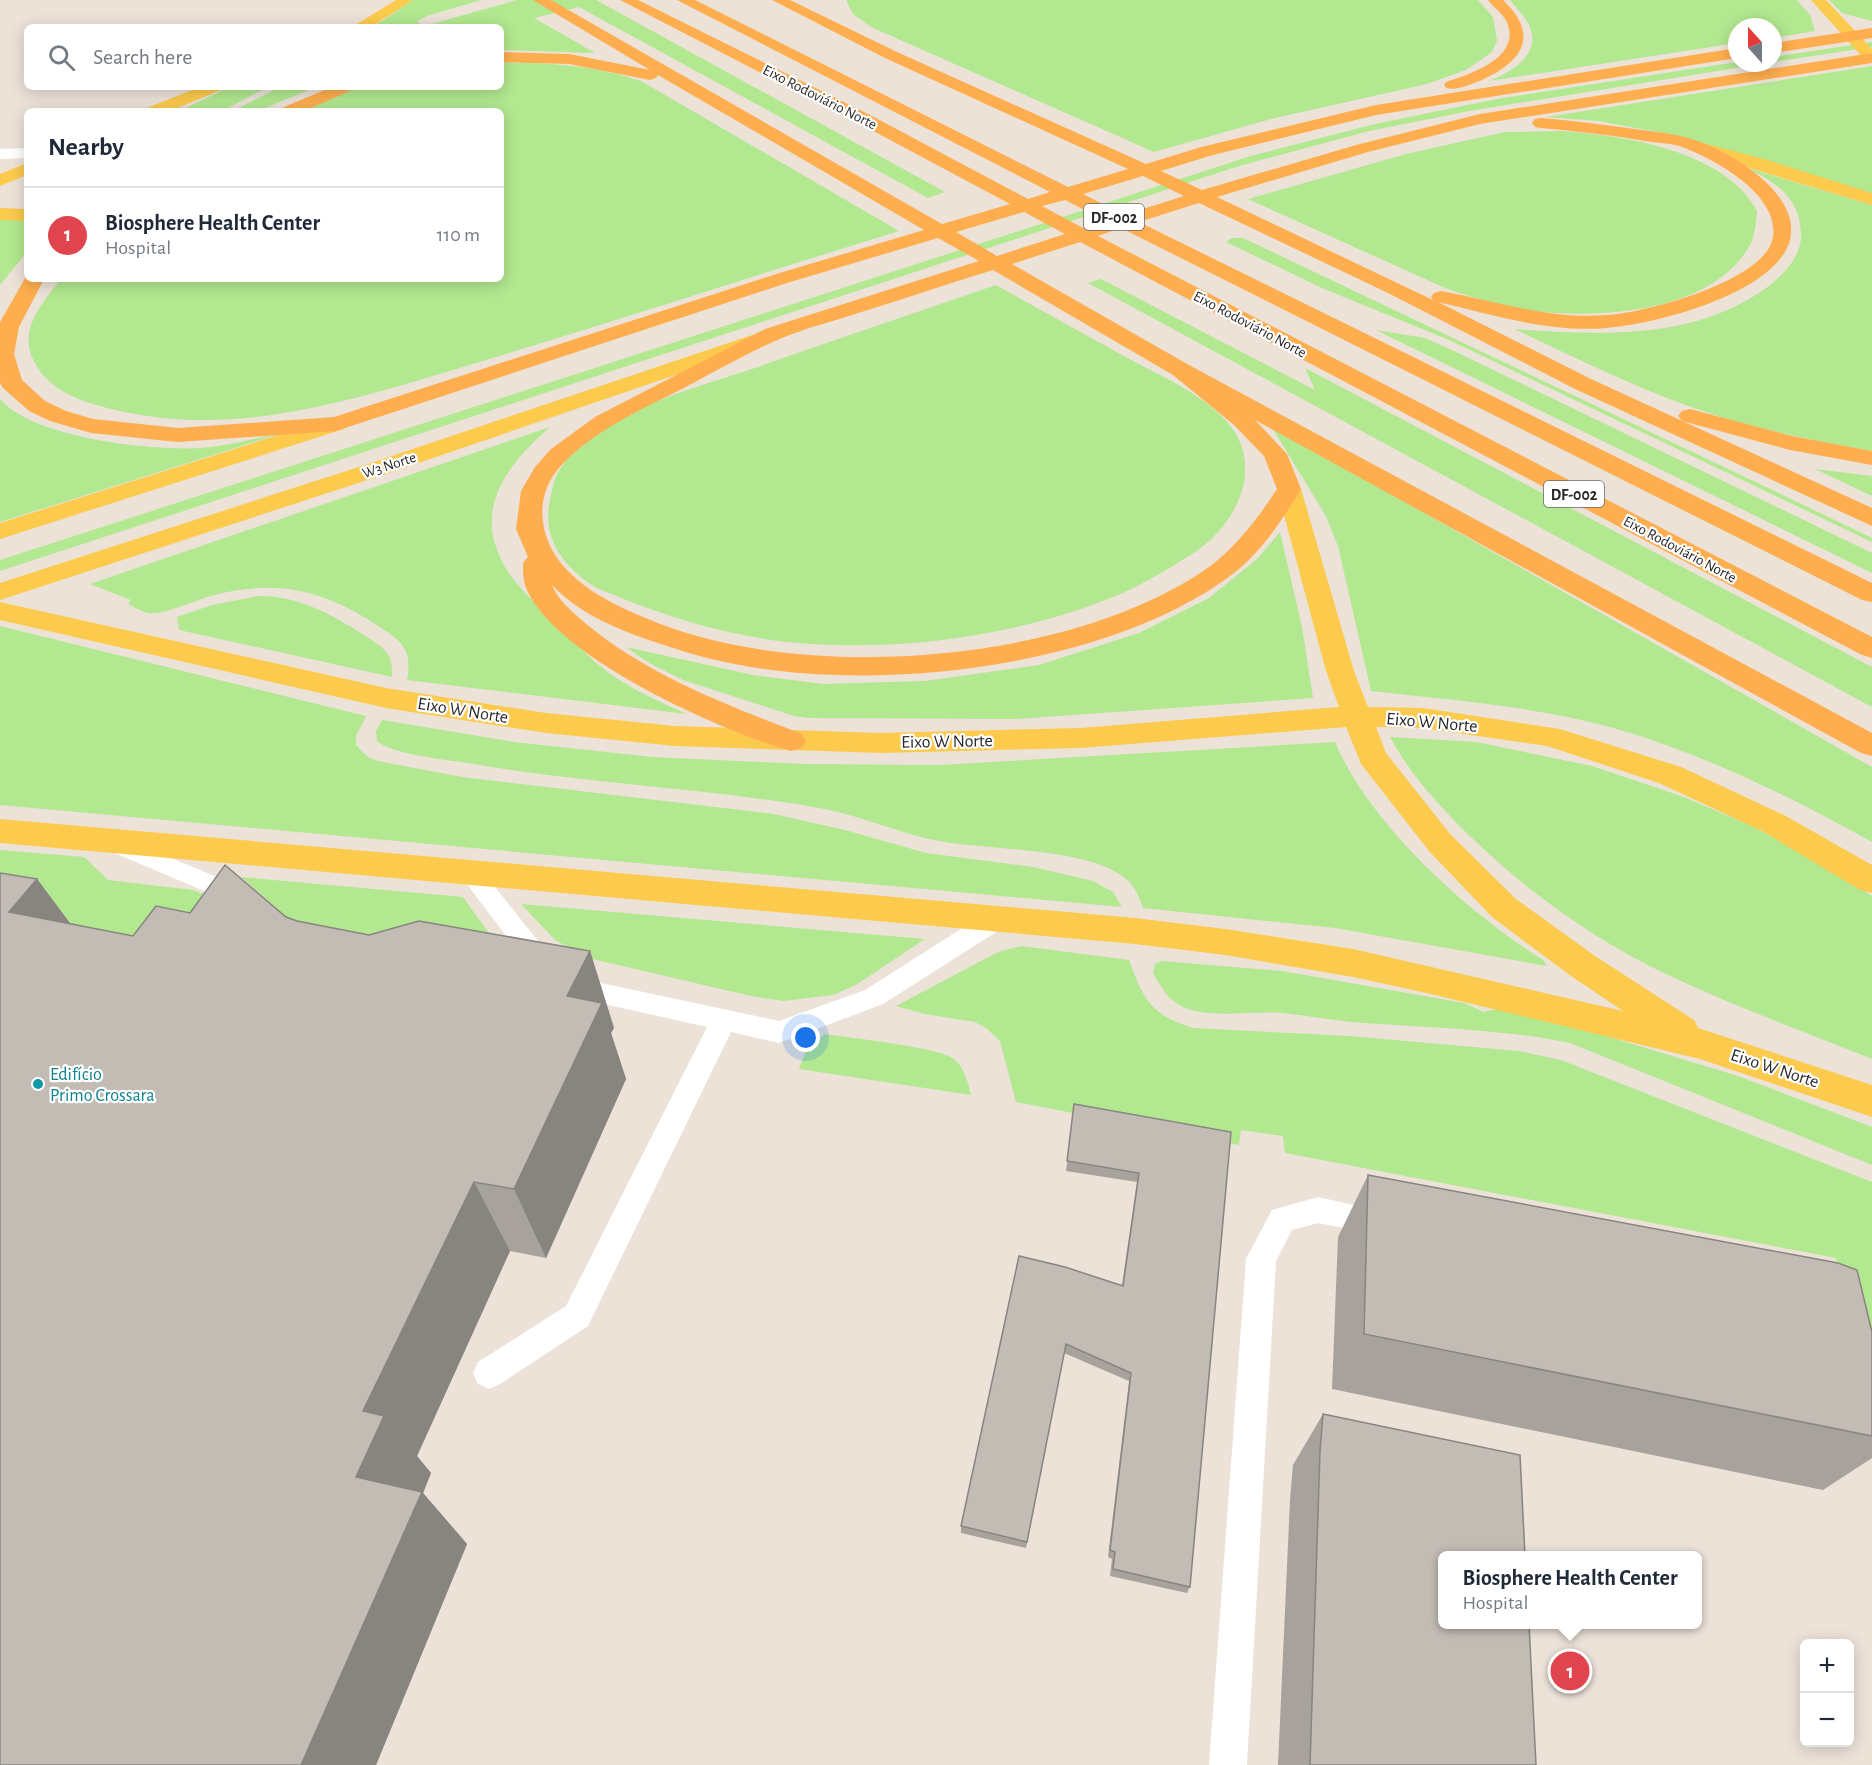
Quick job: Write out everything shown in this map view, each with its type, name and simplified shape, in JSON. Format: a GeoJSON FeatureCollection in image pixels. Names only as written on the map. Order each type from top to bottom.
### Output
{"type":"FeatureCollection","features":[{"type":"Feature","properties":{"kind":"highway"},"geometry":{"type":"LineString","coordinates":[[540,0],[1181,370],[1872,746]]}},
{"type":"Feature","properties":{"kind":"highway","name":"Eixo Rodoviário Norte"},"geometry":{"type":"LineString","coordinates":[[627,0],[868,121],[1277,339],[1872,649]]}},
{"type":"Feature","properties":{"kind":"highway","name":"Eixo Rodoviário Norte"},"geometry":{"type":"LineString","coordinates":[[684,0],[1321,322],[1872,594]]}},
{"type":"Feature","properties":{"kind":"highway"},"geometry":{"type":"LineString","coordinates":[[779,0],[891,55],[1080,139],[1271,232],[1395,289],[1584,384],[1872,519]]}},
{"type":"Feature","properties":{"kind":"highway"},"geometry":{"type":"LineString","coordinates":[[1376,111],[1462,82],[1497,66],[1510,55],[1518,34],[1516,26],[1495,0]]}},
{"type":"Feature","properties":{"kind":"highway"},"geometry":{"type":"LineString","coordinates":[[844,15],[891,55]]}},
{"type":"Feature","properties":{"kind":"highway"},"geometry":{"type":"LineString","coordinates":[[1782,47],[1872,33]]}},
{"type":"Feature","properties":{"kind":"highway"},"geometry":{"type":"LineString","coordinates":[[32,282],[8,327],[3,354],[11,383],[36,406],[58,416],[91,426],[178,435],[336,424],[780,279],[1208,152],[1376,111],[1728,54]]}},
{"type":"Feature","properties":{"kind":"highway"},"geometry":{"type":"LineString","coordinates":[[504,57],[541,57],[591,62],[687,84]]}},
{"type":"Feature","properties":{"kind":"highway"},"geometry":{"type":"LineString","coordinates":[[791,741],[684,698],[642,677],[599,649],[554,609],[539,589],[528,521],[535,484],[561,452],[607,419],[776,333],[1284,170],[1480,119],[1872,58]]}},
{"type":"Feature","properties":{"kind":"highway"},"geometry":{"type":"LineString","coordinates":[[297,108],[339,90]]}},
{"type":"Feature","properties":{"kind":"highway"},"geometry":{"type":"LineString","coordinates":[[1395,289],[1512,314],[1583,322],[1607,322],[1649,317],[1711,296],[1736,284],[1773,255],[1782,241],[1783,230],[1779,213],[1765,193],[1749,179],[1695,146],[1662,138],[1586,126],[1480,119]]}},
{"type":"Feature","properties":{"kind":"highway"},"geometry":{"type":"LineString","coordinates":[[534,548],[560,582],[581,598],[615,617],[650,631],[707,648],[764,660],[862,666],[950,661],[1018,650],[1089,634],[1160,606],[1209,579],[1240,555],[1267,526],[1289,489],[1275,454],[1242,420],[1181,370]]}},
{"type":"Feature","properties":{"kind":"highway"},"geometry":{"type":"LineString","coordinates":[[1584,384],[1790,443],[1872,458]]}},
{"type":"Feature","properties":{"kind":"main road"},"geometry":{"type":"LineString","coordinates":[[365,24],[406,0]]}},
{"type":"Feature","properties":{"kind":"main road"},"geometry":{"type":"LineString","coordinates":[[1822,5],[1872,58]]}},
{"type":"Feature","properties":{"kind":"main road"},"geometry":{"type":"LineString","coordinates":[[162,108],[208,90]]}},
{"type":"Feature","properties":{"kind":"main road"},"geometry":{"type":"LineString","coordinates":[[1695,146],[1872,199]]}},
{"type":"Feature","properties":{"kind":"main road"},"geometry":{"type":"LineString","coordinates":[[0,214],[24,215]]}},
{"type":"Feature","properties":{"kind":"main road","name":"W3 Norte"},"geometry":{"type":"LineString","coordinates":[[0,592],[386,466],[776,333]]}},
{"type":"Feature","properties":{"kind":"main road"},"geometry":{"type":"LineString","coordinates":[[0,531],[336,424]]}},
{"type":"Feature","properties":{"kind":"main road"},"geometry":{"type":"LineString","coordinates":[[1289,489],[1340,671],[1372,757],[1440,843],[1504,908],[1582,966],[1700,1044]]}},
{"type":"Feature","properties":{"kind":"main road","name":"Eixo W Norte"},"geometry":{"type":"LineString","coordinates":[[0,610],[88,632],[386,698],[546,723],[675,736],[881,743],[1080,738],[1332,717],[1423,718],[1549,736],[1670,775],[1773,824],[1872,881]]}},
{"type":"Feature","properties":{"kind":"main road","name":"Eixo W Norte"},"geometry":{"type":"LineString","coordinates":[[0,831],[1203,939],[1353,963],[1700,1044],[1872,1101]]}},
{"type":"Feature","properties":{"kind":"street"},"geometry":{"type":"LineString","coordinates":[[0,156],[24,153]]}},
{"type":"Feature","properties":{"kind":"street"},"geometry":{"type":"LineString","coordinates":[[0,156],[14,174]]}},
{"type":"Feature","properties":{"kind":"lane"},"geometry":{"type":"LineString","coordinates":[[105,840],[232,892],[259,916]]}},
{"type":"Feature","properties":{"kind":"lane"},"geometry":{"type":"LineString","coordinates":[[471,873],[527,964],[567,986],[779,1032],[874,997],[995,920]]}},
{"type":"Feature","properties":{"kind":"lane"},"geometry":{"type":"LineString","coordinates":[[489,1373],[577,1316],[724,1019]]}},
{"type":"Feature","properties":{"kind":"lane"},"geometry":{"type":"LineString","coordinates":[[1228,1765],[1261,1259],[1282,1219],[1318,1210],[1410,1227]]}},
{"type":"Feature","properties":{"kind":"green space"},"geometry":{"type":"Polygon","coordinates":[[[413,0],[481,0],[427,16],[417,21],[420,23],[417,24],[377,24],[413,0]]]}},
{"type":"Feature","properties":{"kind":"green space"},"geometry":{"type":"Polygon","coordinates":[[[517,0],[596,0],[945,192],[928,198],[579,7],[534,18],[595,53],[504,50],[504,24],[432,24],[517,0]]]}},
{"type":"Feature","properties":{"kind":"green space"},"geometry":{"type":"Polygon","coordinates":[[[846,0],[1478,0],[1493,17],[1497,41],[1492,52],[1466,70],[1427,84],[1275,118],[1154,152],[871,27],[853,14],[846,0]]]}},
{"type":"Feature","properties":{"kind":"green space"},"geometry":{"type":"Polygon","coordinates":[[[1510,0],[1797,0],[1810,15],[1815,31],[1782,36],[1782,18],[1728,18],[1728,44],[1489,81],[1516,67],[1529,52],[1532,34],[1522,14],[1510,0]]]}},
{"type":"Feature","properties":{"kind":"green space"},"geometry":{"type":"Polygon","coordinates":[[[1829,0],[1872,0],[1872,21],[1842,13],[1829,0]]]}},
{"type":"Feature","properties":{"kind":"green space"},"geometry":{"type":"Polygon","coordinates":[[[1872,42],[1872,47],[1782,61],[1782,56],[1872,42]]]}},
{"type":"Feature","properties":{"kind":"green space"},"geometry":{"type":"Polygon","coordinates":[[[504,62],[572,66],[607,71],[641,81],[899,231],[423,379],[309,409],[233,419],[194,420],[155,417],[87,402],[51,383],[35,362],[30,350],[29,337],[36,314],[59,282],[504,282],[504,108],[306,108],[350,90],[504,90],[504,62]]]}},
{"type":"Feature","properties":{"kind":"green space"},"geometry":{"type":"Polygon","coordinates":[[[1728,63],[1728,69],[1469,111],[1369,131],[1239,166],[0,571],[0,560],[1251,156],[1375,124],[1497,99],[1728,63]]]}},
{"type":"Feature","properties":{"kind":"green space"},"geometry":{"type":"Polygon","coordinates":[[[1872,66],[1872,195],[1668,134],[1598,121],[1546,117],[1872,66]]]}},
{"type":"Feature","properties":{"kind":"green space"},"geometry":{"type":"Polygon","coordinates":[[[224,90],[262,90],[228,108],[185,108],[224,90]]]}},
{"type":"Feature","properties":{"kind":"green space"},"geometry":{"type":"Polygon","coordinates":[[[274,90],[309,90],[265,108],[239,108],[274,90]]]}},
{"type":"Feature","properties":{"kind":"green space"},"geometry":{"type":"Polygon","coordinates":[[[1561,131],[1642,142],[1698,160],[1722,174],[1742,190],[1757,211],[1751,243],[1735,265],[1713,283],[1687,296],[1659,305],[1629,310],[1570,314],[1543,312],[1493,303],[1445,288],[1248,199],[1406,154],[1505,132],[1561,131]]]}},
{"type":"Feature","properties":{"kind":"green space"},"geometry":{"type":"Polygon","coordinates":[[[1747,168],[1872,205],[1872,451],[1771,431],[1686,405],[1661,396],[1514,329],[1613,333],[1679,325],[1710,317],[1740,304],[1769,286],[1796,256],[1801,242],[1800,221],[1785,193],[1747,168]]]}},
{"type":"Feature","properties":{"kind":"green space"},"geometry":{"type":"Polygon","coordinates":[[[24,217],[24,256],[0,285],[0,218],[24,217]]]}},
{"type":"Feature","properties":{"kind":"green space"},"geometry":{"type":"Polygon","coordinates":[[[1232,238],[1243,238],[1872,538],[1872,542],[1447,339],[1324,289],[1226,242],[1232,238]]]}},
{"type":"Feature","properties":{"kind":"green space"},"geometry":{"type":"Polygon","coordinates":[[[1101,279],[1315,390],[1305,368],[1872,667],[1872,707],[1088,283],[1101,279]]]}},
{"type":"Feature","properties":{"kind":"green space"},"geometry":{"type":"Polygon","coordinates":[[[996,285],[1184,388],[1214,409],[1226,421],[1236,434],[1243,451],[1245,468],[1243,485],[1230,517],[1206,544],[1137,586],[1081,609],[1002,630],[920,642],[879,645],[776,641],[686,621],[594,586],[562,558],[551,537],[548,513],[556,476],[568,458],[596,434],[616,421],[673,395],[996,285]]]}},
{"type":"Feature","properties":{"kind":"green space"},"geometry":{"type":"Polygon","coordinates":[[[1376,330],[1425,338],[1454,351],[1872,553],[1872,573],[1376,330]]]}},
{"type":"Feature","properties":{"kind":"green space"},"geometry":{"type":"Polygon","coordinates":[[[0,399],[16,412],[38,424],[94,439],[124,444],[201,448],[283,433],[0,522],[0,399]]]}},
{"type":"Feature","properties":{"kind":"green space"},"geometry":{"type":"Polygon","coordinates":[[[1271,426],[1872,767],[1872,842],[1744,777],[1678,749],[1610,727],[1521,709],[1371,691],[1338,546],[1326,516],[1271,426]]]}},
{"type":"Feature","properties":{"kind":"green space"},"geometry":{"type":"Polygon","coordinates":[[[550,427],[521,456],[509,472],[499,488],[493,506],[492,525],[495,544],[504,565],[528,596],[605,670],[639,691],[687,714],[407,680],[407,654],[404,647],[394,637],[339,604],[300,591],[280,588],[237,590],[214,595],[171,610],[149,613],[128,604],[131,600],[90,584],[550,427]]]}},
{"type":"Feature","properties":{"kind":"green space"},"geometry":{"type":"Polygon","coordinates":[[[1815,469],[1872,476],[1872,496],[1815,469]]]}},
{"type":"Feature","properties":{"kind":"green space"},"geometry":{"type":"Polygon","coordinates":[[[1280,532],[1302,627],[1313,698],[1016,719],[809,718],[794,716],[683,680],[649,663],[626,647],[753,675],[823,684],[925,681],[1039,665],[1139,633],[1209,598],[1257,559],[1280,532]]]}},
{"type":"Feature","properties":{"kind":"green space"},"geometry":{"type":"Polygon","coordinates":[[[259,596],[300,602],[350,626],[385,650],[391,660],[392,677],[179,630],[177,617],[212,605],[259,596]]]}},
{"type":"Feature","properties":{"kind":"green space"},"geometry":{"type":"Polygon","coordinates":[[[0,626],[366,716],[356,736],[356,745],[368,757],[378,761],[462,777],[774,814],[845,830],[926,853],[1033,867],[1093,881],[1113,892],[1122,907],[0,805],[0,626]]]}},
{"type":"Feature","properties":{"kind":"green space"},"geometry":{"type":"Polygon","coordinates":[[[382,720],[514,742],[652,757],[804,764],[940,765],[1335,742],[1351,773],[1396,835],[1453,892],[1483,917],[1543,960],[1547,966],[1335,928],[1143,908],[1131,884],[1115,872],[1094,863],[1068,856],[934,840],[825,809],[738,796],[561,777],[408,753],[395,750],[377,741],[376,731],[382,720]]]}},
{"type":"Feature","properties":{"kind":"green space"},"geometry":{"type":"Polygon","coordinates":[[[1390,737],[1476,742],[1592,766],[1684,797],[1752,826],[1841,875],[1872,896],[1872,1059],[1745,1009],[1670,976],[1591,932],[1541,898],[1473,839],[1427,791],[1390,737]]]}},
{"type":"Feature","properties":{"kind":"green space"},"geometry":{"type":"Polygon","coordinates":[[[0,850],[84,857],[108,880],[193,890],[232,905],[293,968],[0,922],[0,850]]]}},
{"type":"Feature","properties":{"kind":"green space"},"geometry":{"type":"Polygon","coordinates":[[[241,877],[463,897],[498,946],[479,953],[332,929],[320,946],[241,877]]]}},
{"type":"Feature","properties":{"kind":"green space"},"geometry":{"type":"Polygon","coordinates":[[[521,904],[925,939],[856,985],[833,995],[783,1001],[751,996],[588,958],[555,940],[521,904]]]}},
{"type":"Feature","properties":{"kind":"green space"},"geometry":{"type":"Polygon","coordinates":[[[1021,946],[1129,960],[1139,986],[1150,1004],[1167,1017],[1193,1028],[1349,1036],[1519,1051],[1561,1060],[1872,1182],[1872,1420],[1836,1258],[1285,1153],[1283,1136],[1241,1130],[1239,1145],[1016,1102],[1000,1041],[986,1028],[975,1022],[925,1014],[896,1006],[998,952],[1021,946]]]}},
{"type":"Feature","properties":{"kind":"green space"},"geometry":{"type":"Polygon","coordinates":[[[1162,961],[1282,971],[1464,1003],[1484,1012],[1496,1009],[1570,1025],[1738,1076],[1872,1127],[1872,1165],[1570,1043],[1493,1032],[1354,1022],[1282,1013],[1216,1014],[1195,1011],[1174,1001],[1161,986],[1153,973],[1155,964],[1162,961]]]}},
{"type":"Feature","properties":{"kind":"green space"},"geometry":{"type":"Polygon","coordinates":[[[825,1034],[944,1054],[953,1058],[960,1065],[971,1095],[799,1069],[807,1048],[825,1034]]]}},
{"type":"Feature","properties":{"kind":"building"},"geometry":{"type":"Polygon","coordinates":[[[225,865],[286,917],[297,921],[369,935],[419,921],[590,951],[567,996],[602,1003],[514,1189],[474,1182],[363,1411],[384,1416],[356,1477],[422,1492],[301,1765],[0,1765],[0,873],[37,879],[9,912],[133,936],[156,906],[190,913],[225,865]]]}},
{"type":"Feature","properties":{"kind":"building"},"geometry":{"type":"Polygon","coordinates":[[[1074,1104],[1231,1132],[1190,1587],[1113,1569],[1115,1552],[1110,1550],[1131,1373],[1066,1344],[1027,1542],[961,1526],[1019,1256],[1065,1267],[1123,1286],[1139,1173],[1067,1161],[1074,1104]]]}},
{"type":"Feature","properties":{"kind":"building"},"geometry":{"type":"Polygon","coordinates":[[[1368,1175],[1838,1263],[1857,1270],[1872,1332],[1872,1436],[1364,1334],[1368,1175]]]}},
{"type":"Feature","properties":{"kind":"building"},"geometry":{"type":"Polygon","coordinates":[[[1323,1414],[1520,1455],[1525,1551],[1438,1551],[1438,1629],[1529,1629],[1536,1765],[1310,1765],[1323,1414]]]}},
{"type":"Feature","properties":{"kind":"place","name":"Edifício Primo Crossara"},"geometry":{"type":"Point","coordinates":[38,1084]}},
{"type":"Feature","properties":{"kind":"place","name":"Biosphere Health Center"},"geometry":{"type":"Point","coordinates":[1570,1671]}}]}
